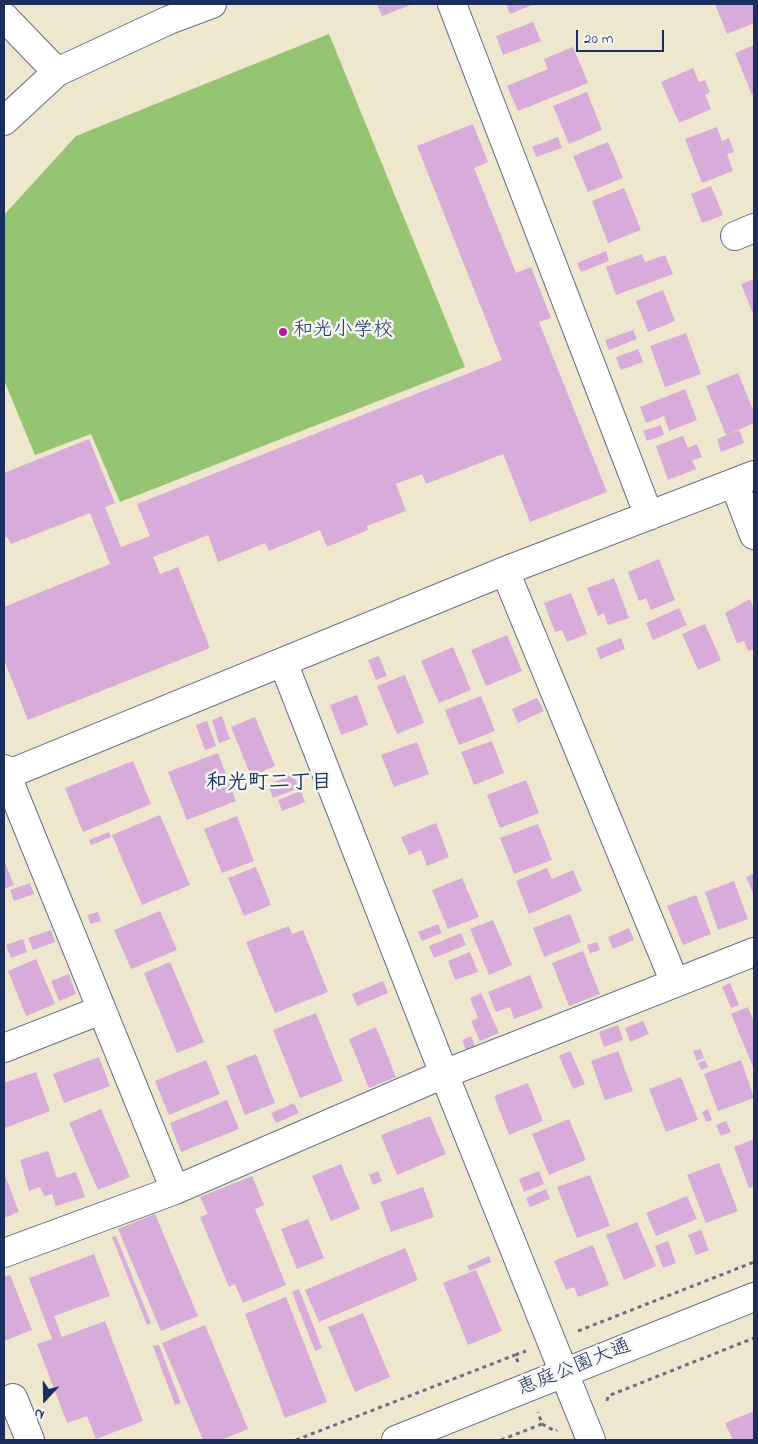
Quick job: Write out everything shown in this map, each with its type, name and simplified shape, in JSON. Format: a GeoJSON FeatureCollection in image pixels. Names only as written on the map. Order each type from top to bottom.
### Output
{"type":"FeatureCollection","features":[{"type":"Feature","properties":{"kind":"street"},"geometry":{"type":"LineString","coordinates":[[4,121],[57,72],[169,20],[212,4]]}},
{"type":"Feature","properties":{"kind":"street"},"geometry":{"type":"LineString","coordinates":[[452,4],[649,516]]}},
{"type":"Feature","properties":{"kind":"street"},"geometry":{"type":"LineString","coordinates":[[4,17],[57,72]]}},
{"type":"Feature","properties":{"kind":"street"},"geometry":{"type":"LineString","coordinates":[[175,1190],[5,773],[505,571],[744,479],[754,535]]}},
{"type":"Feature","properties":{"kind":"street"},"geometry":{"type":"LineString","coordinates":[[505,571],[675,983]]}},
{"type":"Feature","properties":{"kind":"street"},"geometry":{"type":"LineString","coordinates":[[283,662],[444,1074],[587,1430]]}},
{"type":"Feature","properties":{"kind":"street"},"geometry":{"type":"LineString","coordinates":[[4,1254],[175,1190],[444,1074],[754,952]]}},
{"type":"Feature","properties":{"kind":"street"},"geometry":{"type":"LineString","coordinates":[[4,1048],[101,1010]]}},
{"type":"Feature","properties":{"kind":"street","name":"恵庭公園大通"},"geometry":{"type":"LineString","coordinates":[[396,1440],[754,1297]]}},
{"type":"Feature","properties":{"kind":"street"},"geometry":{"type":"LineString","coordinates":[[4,1402],[13,1398],[30,1440]]}},
{"type":"Feature","properties":{"kind":"path"},"geometry":{"type":"LineString","coordinates":[[296,1440],[754,1262]]}},
{"type":"Feature","properties":{"kind":"path"},"geometry":{"type":"LineString","coordinates":[[542,1424],[555,1431],[587,1430],[603,1412],[608,1396],[754,1338]]}},
{"type":"Feature","properties":{"kind":"path"},"geometry":{"type":"LineString","coordinates":[[516,1355],[528,1388]]}},
{"type":"Feature","properties":{"kind":"green space"},"geometry":{"type":"Polygon","coordinates":[[[329,34],[465,367],[120,502],[91,434],[35,455],[4,380],[4,215],[76,136],[329,34]]]}},
{"type":"Feature","properties":{"kind":"building"},"geometry":{"type":"Polygon","coordinates":[[[377,4],[413,4],[382,16],[377,4]]]}},
{"type":"Feature","properties":{"kind":"building"},"geometry":{"type":"Polygon","coordinates":[[[506,4],[534,4],[510,14],[506,4]]]}},
{"type":"Feature","properties":{"kind":"building"},"geometry":{"type":"Polygon","coordinates":[[[715,4],[754,4],[754,23],[727,34],[715,4]]]}},
{"type":"Feature","properties":{"kind":"building"},"geometry":{"type":"Polygon","coordinates":[[[533,22],[541,41],[503,55],[496,36],[533,22]]]}},
{"type":"Feature","properties":{"kind":"building"},"geometry":{"type":"Polygon","coordinates":[[[754,45],[754,94],[752,95],[735,53],[754,45]]]}},
{"type":"Feature","properties":{"kind":"building"},"geometry":{"type":"Polygon","coordinates":[[[573,47],[588,83],[518,111],[507,86],[548,69],[544,59],[573,47]]]}},
{"type":"Feature","properties":{"kind":"building"},"geometry":{"type":"Polygon","coordinates":[[[693,68],[699,82],[705,80],[710,92],[705,95],[711,109],[679,123],[661,82],[693,68]]]}},
{"type":"Feature","properties":{"kind":"building"},"geometry":{"type":"Polygon","coordinates":[[[587,92],[602,130],[569,144],[553,106],[587,92]]]}},
{"type":"Feature","properties":{"kind":"building"},"geometry":{"type":"Polygon","coordinates":[[[473,124],[488,162],[474,168],[516,273],[531,267],[551,318],[539,322],[607,492],[530,522],[503,454],[426,484],[422,474],[396,484],[406,511],[367,526],[368,530],[327,547],[320,530],[269,551],[265,543],[218,562],[208,535],[153,557],[160,574],[178,567],[210,648],[28,720],[4,660],[4,607],[110,564],[90,513],[11,544],[7,537],[4,538],[4,473],[89,439],[115,503],[105,507],[121,547],[150,536],[137,504],[502,360],[417,146],[473,124]]]}},
{"type":"Feature","properties":{"kind":"building"},"geometry":{"type":"Polygon","coordinates":[[[717,127],[722,141],[729,138],[734,152],[727,154],[733,171],[702,183],[685,139],[717,127]]]}},
{"type":"Feature","properties":{"kind":"building"},"geometry":{"type":"Polygon","coordinates":[[[558,137],[562,148],[536,157],[532,147],[558,137]]]}},
{"type":"Feature","properties":{"kind":"building"},"geometry":{"type":"Polygon","coordinates":[[[608,142],[623,178],[588,192],[573,156],[608,142]]]}},
{"type":"Feature","properties":{"kind":"building"},"geometry":{"type":"Polygon","coordinates":[[[711,186],[723,215],[702,223],[691,194],[711,186]]]}},
{"type":"Feature","properties":{"kind":"building"},"geometry":{"type":"Polygon","coordinates":[[[624,188],[641,230],[608,243],[592,201],[624,188]]]}},
{"type":"Feature","properties":{"kind":"building"},"geometry":{"type":"Polygon","coordinates":[[[606,251],[609,261],[581,272],[577,263],[606,251]]]}},
{"type":"Feature","properties":{"kind":"building"},"geometry":{"type":"Polygon","coordinates":[[[642,254],[645,262],[665,255],[673,274],[616,295],[606,267],[642,254]]]}},
{"type":"Feature","properties":{"kind":"building"},"geometry":{"type":"Polygon","coordinates":[[[754,279],[754,316],[741,284],[754,279]]]}},
{"type":"Feature","properties":{"kind":"building"},"geometry":{"type":"Polygon","coordinates":[[[663,290],[675,321],[648,332],[636,301],[663,290]]]}},
{"type":"Feature","properties":{"kind":"building"},"geometry":{"type":"Polygon","coordinates":[[[633,330],[637,339],[609,350],[605,340],[633,330]]]}},
{"type":"Feature","properties":{"kind":"building"},"geometry":{"type":"Polygon","coordinates":[[[686,333],[701,374],[665,387],[650,346],[686,333]]]}},
{"type":"Feature","properties":{"kind":"building"},"geometry":{"type":"Polygon","coordinates":[[[638,349],[643,362],[621,370],[616,357],[638,349]]]}},
{"type":"Feature","properties":{"kind":"building"},"geometry":{"type":"Polygon","coordinates":[[[738,373],[754,412],[754,423],[726,435],[706,386],[738,373]]]}},
{"type":"Feature","properties":{"kind":"building"},"geometry":{"type":"Polygon","coordinates":[[[685,389],[697,420],[669,431],[664,416],[646,423],[640,407],[685,389]]]}},
{"type":"Feature","properties":{"kind":"building"},"geometry":{"type":"Polygon","coordinates":[[[661,425],[664,435],[647,441],[643,431],[661,425]]]}},
{"type":"Feature","properties":{"kind":"building"},"geometry":{"type":"Polygon","coordinates":[[[739,430],[744,443],[721,452],[717,439],[739,430]]]}},
{"type":"Feature","properties":{"kind":"building"},"geometry":{"type":"Polygon","coordinates":[[[683,436],[688,448],[697,444],[702,457],[692,460],[696,469],[668,480],[656,446],[683,436]]]}},
{"type":"Feature","properties":{"kind":"building"},"geometry":{"type":"Polygon","coordinates":[[[659,559],[675,600],[651,610],[646,598],[639,601],[628,572],[659,559]]]}},
{"type":"Feature","properties":{"kind":"building"},"geometry":{"type":"Polygon","coordinates":[[[614,578],[629,618],[608,625],[604,613],[598,616],[587,588],[614,578]]]}},
{"type":"Feature","properties":{"kind":"building"},"geometry":{"type":"Polygon","coordinates":[[[571,593],[587,634],[567,642],[562,630],[555,632],[544,603],[571,593]]]}},
{"type":"Feature","properties":{"kind":"building"},"geometry":{"type":"Polygon","coordinates":[[[750,599],[754,609],[754,649],[748,651],[744,641],[737,643],[725,613],[750,599]]]}},
{"type":"Feature","properties":{"kind":"building"},"geometry":{"type":"Polygon","coordinates":[[[679,608],[687,625],[653,640],[646,623],[679,608]]]}},
{"type":"Feature","properties":{"kind":"building"},"geometry":{"type":"Polygon","coordinates":[[[705,624],[721,660],[698,670],[682,634],[705,624]]]}},
{"type":"Feature","properties":{"kind":"building"},"geometry":{"type":"Polygon","coordinates":[[[507,635],[522,671],[486,686],[471,650],[507,635]]]}},
{"type":"Feature","properties":{"kind":"building"},"geometry":{"type":"Polygon","coordinates":[[[621,638],[625,649],[600,659],[596,648],[621,638]]]}},
{"type":"Feature","properties":{"kind":"building"},"geometry":{"type":"Polygon","coordinates":[[[453,647],[471,690],[439,703],[421,661],[453,647]]]}},
{"type":"Feature","properties":{"kind":"building"},"geometry":{"type":"Polygon","coordinates":[[[379,656],[387,676],[376,680],[368,660],[379,656]]]}},
{"type":"Feature","properties":{"kind":"building"},"geometry":{"type":"Polygon","coordinates":[[[405,675],[424,723],[397,734],[377,686],[405,675]]]}},
{"type":"Feature","properties":{"kind":"building"},"geometry":{"type":"Polygon","coordinates":[[[357,695],[368,725],[341,735],[330,705],[357,695]]]}},
{"type":"Feature","properties":{"kind":"building"},"geometry":{"type":"Polygon","coordinates":[[[481,696],[495,731],[459,745],[445,710],[481,696]]]}},
{"type":"Feature","properties":{"kind":"building"},"geometry":{"type":"Polygon","coordinates":[[[537,698],[544,711],[518,723],[512,709],[537,698]]]}},
{"type":"Feature","properties":{"kind":"building"},"geometry":{"type":"Polygon","coordinates":[[[222,716],[230,739],[219,743],[212,720],[222,716]]]}},
{"type":"Feature","properties":{"kind":"building"},"geometry":{"type":"Polygon","coordinates":[[[255,717],[275,766],[251,776],[231,727],[255,717]]]}},
{"type":"Feature","properties":{"kind":"building"},"geometry":{"type":"Polygon","coordinates":[[[207,721],[216,746],[205,750],[196,725],[207,721]]]}},
{"type":"Feature","properties":{"kind":"building"},"geometry":{"type":"Polygon","coordinates":[[[492,741],[504,773],[474,785],[461,752],[492,741]]]}},
{"type":"Feature","properties":{"kind":"building"},"geometry":{"type":"Polygon","coordinates":[[[417,742],[429,774],[394,787],[381,755],[417,742]]]}},
{"type":"Feature","properties":{"kind":"building"},"geometry":{"type":"Polygon","coordinates":[[[218,753],[236,801],[187,820],[168,772],[218,753]]]}},
{"type":"Feature","properties":{"kind":"building"},"geometry":{"type":"Polygon","coordinates":[[[133,761],[151,804],[83,832],[65,788],[133,761]]]}},
{"type":"Feature","properties":{"kind":"building"},"geometry":{"type":"Polygon","coordinates":[[[293,774],[299,788],[273,798],[268,785],[293,774]]]}},
{"type":"Feature","properties":{"kind":"building"},"geometry":{"type":"Polygon","coordinates":[[[526,780],[539,813],[500,828],[487,795],[526,780]]]}},
{"type":"Feature","properties":{"kind":"building"},"geometry":{"type":"Polygon","coordinates":[[[301,791],[305,802],[282,811],[278,800],[301,791]]]}},
{"type":"Feature","properties":{"kind":"building"},"geometry":{"type":"Polygon","coordinates":[[[160,815],[190,885],[142,905],[112,835],[160,815]]]}},
{"type":"Feature","properties":{"kind":"building"},"geometry":{"type":"Polygon","coordinates":[[[237,816],[254,861],[222,873],[204,829],[237,816]]]}},
{"type":"Feature","properties":{"kind":"building"},"geometry":{"type":"Polygon","coordinates":[[[436,823],[449,857],[427,866],[421,850],[409,855],[401,837],[436,823]]]}},
{"type":"Feature","properties":{"kind":"building"},"geometry":{"type":"Polygon","coordinates":[[[538,824],[552,860],[514,874],[500,838],[538,824]]]}},
{"type":"Feature","properties":{"kind":"building"},"geometry":{"type":"Polygon","coordinates":[[[109,832],[111,837],[91,845],[89,840],[109,832]]]}},
{"type":"Feature","properties":{"kind":"building"},"geometry":{"type":"Polygon","coordinates":[[[4,860],[14,885],[4,889],[4,860]]]}},
{"type":"Feature","properties":{"kind":"building"},"geometry":{"type":"Polygon","coordinates":[[[256,867],[271,905],[244,916],[228,878],[256,867]]]}},
{"type":"Feature","properties":{"kind":"building"},"geometry":{"type":"Polygon","coordinates":[[[547,868],[552,879],[573,870],[582,891],[529,914],[516,881],[547,868]]]}},
{"type":"Feature","properties":{"kind":"building"},"geometry":{"type":"Polygon","coordinates":[[[754,873],[754,896],[746,877],[754,873]]]}},
{"type":"Feature","properties":{"kind":"building"},"geometry":{"type":"Polygon","coordinates":[[[462,878],[479,917],[448,929],[432,890],[462,878]]]}},
{"type":"Feature","properties":{"kind":"building"},"geometry":{"type":"Polygon","coordinates":[[[734,881],[748,919],[718,930],[705,892],[734,881]]]}},
{"type":"Feature","properties":{"kind":"building"},"geometry":{"type":"Polygon","coordinates":[[[30,883],[34,894],[14,901],[10,890],[30,883]]]}},
{"type":"Feature","properties":{"kind":"building"},"geometry":{"type":"Polygon","coordinates":[[[696,895],[711,934],[683,945],[667,906],[696,895]]]}},
{"type":"Feature","properties":{"kind":"building"},"geometry":{"type":"Polygon","coordinates":[[[160,911],[177,950],[131,969],[114,930],[160,911]]]}},
{"type":"Feature","properties":{"kind":"building"},"geometry":{"type":"Polygon","coordinates":[[[98,912],[101,921],[91,924],[87,915],[98,912]]]}},
{"type":"Feature","properties":{"kind":"building"},"geometry":{"type":"Polygon","coordinates":[[[570,914],[581,942],[544,957],[533,928],[570,914]]]}},
{"type":"Feature","properties":{"kind":"building"},"geometry":{"type":"Polygon","coordinates":[[[493,920],[512,965],[489,975],[470,929],[493,920]]]}},
{"type":"Feature","properties":{"kind":"building"},"geometry":{"type":"Polygon","coordinates":[[[438,924],[442,933],[422,941],[418,932],[438,924]]]}},
{"type":"Feature","properties":{"kind":"building"},"geometry":{"type":"Polygon","coordinates":[[[289,926],[292,934],[303,930],[328,992],[275,1013],[246,942],[289,926]]]}},
{"type":"Feature","properties":{"kind":"building"},"geometry":{"type":"Polygon","coordinates":[[[629,928],[634,940],[613,949],[608,937],[629,928]]]}},
{"type":"Feature","properties":{"kind":"building"},"geometry":{"type":"Polygon","coordinates":[[[51,930],[55,942],[33,950],[28,938],[51,930]]]}},
{"type":"Feature","properties":{"kind":"building"},"geometry":{"type":"Polygon","coordinates":[[[461,933],[466,945],[434,958],[429,946],[461,933]]]}},
{"type":"Feature","properties":{"kind":"building"},"geometry":{"type":"Polygon","coordinates":[[[23,939],[27,952],[11,958],[6,945],[23,939]]]}},
{"type":"Feature","properties":{"kind":"building"},"geometry":{"type":"Polygon","coordinates":[[[597,942],[600,950],[590,953],[587,945],[597,942]]]}},
{"type":"Feature","properties":{"kind":"building"},"geometry":{"type":"Polygon","coordinates":[[[583,951],[600,994],[569,1006],[552,963],[583,951]]]}},
{"type":"Feature","properties":{"kind":"building"},"geometry":{"type":"Polygon","coordinates":[[[470,952],[478,972],[455,980],[448,961],[470,952]]]}},
{"type":"Feature","properties":{"kind":"building"},"geometry":{"type":"Polygon","coordinates":[[[36,959],[55,1004],[26,1016],[8,971],[36,959]]]}},
{"type":"Feature","properties":{"kind":"building"},"geometry":{"type":"Polygon","coordinates":[[[170,962],[204,1042],[177,1053],[144,973],[170,962]]]}},
{"type":"Feature","properties":{"kind":"building"},"geometry":{"type":"Polygon","coordinates":[[[69,974],[76,994],[59,1001],[51,981],[69,974]]]}},
{"type":"Feature","properties":{"kind":"building"},"geometry":{"type":"Polygon","coordinates":[[[530,975],[543,1008],[514,1019],[510,1007],[496,1012],[488,992],[530,975]]]}},
{"type":"Feature","properties":{"kind":"building"},"geometry":{"type":"Polygon","coordinates":[[[383,981],[388,993],[357,1006],[352,994],[383,981]]]}},
{"type":"Feature","properties":{"kind":"building"},"geometry":{"type":"Polygon","coordinates":[[[730,983],[739,1005],[731,1008],[722,987],[730,983]]]}},
{"type":"Feature","properties":{"kind":"building"},"geometry":{"type":"Polygon","coordinates":[[[481,993],[499,1033],[480,1041],[471,1021],[478,1018],[470,998],[481,993]]]}},
{"type":"Feature","properties":{"kind":"building"},"geometry":{"type":"Polygon","coordinates":[[[748,1007],[754,1022],[754,1069],[731,1014],[748,1007]]]}},
{"type":"Feature","properties":{"kind":"building"},"geometry":{"type":"Polygon","coordinates":[[[316,1013],[343,1081],[300,1098],[273,1030],[316,1013]]]}},
{"type":"Feature","properties":{"kind":"building"},"geometry":{"type":"Polygon","coordinates":[[[643,1021],[649,1034],[630,1042],[625,1028],[643,1021]]]}},
{"type":"Feature","properties":{"kind":"building"},"geometry":{"type":"Polygon","coordinates":[[[618,1025],[623,1040],[604,1047],[599,1032],[618,1025]]]}},
{"type":"Feature","properties":{"kind":"building"},"geometry":{"type":"Polygon","coordinates":[[[376,1027],[396,1077],[369,1088],[349,1039],[376,1027]]]}},
{"type":"Feature","properties":{"kind":"building"},"geometry":{"type":"Polygon","coordinates":[[[471,1036],[476,1050],[467,1053],[462,1040],[471,1036]]]}},
{"type":"Feature","properties":{"kind":"building"},"geometry":{"type":"Polygon","coordinates":[[[701,1049],[704,1058],[697,1061],[693,1051],[701,1049]]]}},
{"type":"Feature","properties":{"kind":"building"},"geometry":{"type":"Polygon","coordinates":[[[570,1051],[585,1084],[573,1089],[559,1056],[570,1051]]]}},
{"type":"Feature","properties":{"kind":"building"},"geometry":{"type":"Polygon","coordinates":[[[618,1051],[633,1091],[605,1100],[591,1061],[618,1051]]]}},
{"type":"Feature","properties":{"kind":"building"},"geometry":{"type":"Polygon","coordinates":[[[256,1054],[275,1103],[245,1115],[226,1066],[256,1054]]]}},
{"type":"Feature","properties":{"kind":"building"},"geometry":{"type":"Polygon","coordinates":[[[99,1057],[110,1086],[64,1103],[53,1074],[99,1057]]]}},
{"type":"Feature","properties":{"kind":"building"},"geometry":{"type":"Polygon","coordinates":[[[206,1060],[220,1094],[169,1115],[155,1081],[206,1060]]]}},
{"type":"Feature","properties":{"kind":"building"},"geometry":{"type":"Polygon","coordinates":[[[705,1060],[708,1067],[701,1070],[698,1063],[705,1060]]]}},
{"type":"Feature","properties":{"kind":"building"},"geometry":{"type":"Polygon","coordinates":[[[741,1060],[754,1098],[718,1111],[704,1074],[741,1060]]]}},
{"type":"Feature","properties":{"kind":"building"},"geometry":{"type":"Polygon","coordinates":[[[36,1072],[50,1111],[5,1128],[4,1083],[36,1072]]]}},
{"type":"Feature","properties":{"kind":"building"},"geometry":{"type":"Polygon","coordinates":[[[681,1077],[698,1120],[666,1132],[649,1089],[681,1077]]]}},
{"type":"Feature","properties":{"kind":"building"},"geometry":{"type":"Polygon","coordinates":[[[528,1083],[543,1121],[509,1135],[494,1096],[528,1083]]]}},
{"type":"Feature","properties":{"kind":"building"},"geometry":{"type":"Polygon","coordinates":[[[227,1100],[239,1129],[181,1152],[170,1123],[227,1100]]]}},
{"type":"Feature","properties":{"kind":"building"},"geometry":{"type":"Polygon","coordinates":[[[294,1103],[299,1113],[276,1123],[271,1113],[294,1103]]]}},
{"type":"Feature","properties":{"kind":"building"},"geometry":{"type":"Polygon","coordinates":[[[101,1109],[130,1177],[98,1190],[69,1123],[101,1109]]]}},
{"type":"Feature","properties":{"kind":"building"},"geometry":{"type":"Polygon","coordinates":[[[708,1109],[712,1120],[706,1122],[702,1112],[708,1109]]]}},
{"type":"Feature","properties":{"kind":"building"},"geometry":{"type":"Polygon","coordinates":[[[430,1116],[446,1154],[397,1175],[381,1135],[430,1116]]]}},
{"type":"Feature","properties":{"kind":"building"},"geometry":{"type":"Polygon","coordinates":[[[569,1119],[586,1160],[549,1175],[532,1134],[569,1119]]]}},
{"type":"Feature","properties":{"kind":"building"},"geometry":{"type":"Polygon","coordinates":[[[726,1121],[731,1132],[721,1136],[716,1125],[726,1121]]]}},
{"type":"Feature","properties":{"kind":"building"},"geometry":{"type":"Polygon","coordinates":[[[754,1139],[754,1186],[749,1188],[734,1147],[754,1139]]]}},
{"type":"Feature","properties":{"kind":"building"},"geometry":{"type":"Polygon","coordinates":[[[48,1151],[57,1178],[76,1172],[85,1197],[56,1206],[52,1194],[44,1196],[40,1187],[29,1191],[20,1160],[48,1151]]]}},
{"type":"Feature","properties":{"kind":"building"},"geometry":{"type":"Polygon","coordinates":[[[719,1163],[738,1211],[706,1223],[687,1175],[719,1163]]]}},
{"type":"Feature","properties":{"kind":"building"},"geometry":{"type":"Polygon","coordinates":[[[341,1164],[360,1209],[331,1221],[312,1176],[341,1164]]]}},
{"type":"Feature","properties":{"kind":"building"},"geometry":{"type":"Polygon","coordinates":[[[378,1171],[382,1181],[373,1185],[369,1175],[378,1171]]]}},
{"type":"Feature","properties":{"kind":"building"},"geometry":{"type":"Polygon","coordinates":[[[539,1171],[544,1184],[524,1192],[519,1179],[539,1171]]]}},
{"type":"Feature","properties":{"kind":"building"},"geometry":{"type":"Polygon","coordinates":[[[4,1173],[19,1212],[4,1218],[4,1173]]]}},
{"type":"Feature","properties":{"kind":"building"},"geometry":{"type":"Polygon","coordinates":[[[590,1175],[610,1226],[577,1238],[557,1187],[590,1175]]]}},
{"type":"Feature","properties":{"kind":"building"},"geometry":{"type":"Polygon","coordinates":[[[252,1176],[264,1205],[255,1209],[286,1285],[243,1303],[235,1284],[229,1287],[200,1217],[208,1214],[200,1197],[252,1176]]]}},
{"type":"Feature","properties":{"kind":"building"},"geometry":{"type":"Polygon","coordinates":[[[423,1187],[434,1217],[391,1232],[380,1202],[423,1187]]]}},
{"type":"Feature","properties":{"kind":"building"},"geometry":{"type":"Polygon","coordinates":[[[546,1189],[550,1199],[530,1207],[526,1198],[546,1189]]]}},
{"type":"Feature","properties":{"kind":"building"},"geometry":{"type":"Polygon","coordinates":[[[687,1196],[697,1219],[656,1236],[646,1213],[687,1196]]]}},
{"type":"Feature","properties":{"kind":"building"},"geometry":{"type":"Polygon","coordinates":[[[155,1214],[198,1316],[161,1331],[118,1229],[155,1214]]]}},
{"type":"Feature","properties":{"kind":"building"},"geometry":{"type":"Polygon","coordinates":[[[308,1219],[324,1258],[297,1269],[281,1229],[308,1219]]]}},
{"type":"Feature","properties":{"kind":"building"},"geometry":{"type":"Polygon","coordinates":[[[637,1222],[656,1266],[624,1280],[606,1235],[637,1222]]]}},
{"type":"Feature","properties":{"kind":"building"},"geometry":{"type":"Polygon","coordinates":[[[701,1230],[709,1250],[696,1255],[688,1235],[701,1230]]]}},
{"type":"Feature","properties":{"kind":"building"},"geometry":{"type":"Polygon","coordinates":[[[116,1236],[151,1323],[147,1325],[112,1237],[116,1236]]]}},
{"type":"Feature","properties":{"kind":"building"},"geometry":{"type":"Polygon","coordinates":[[[668,1241],[676,1263],[663,1268],[655,1246],[668,1241]]]}},
{"type":"Feature","properties":{"kind":"building"},"geometry":{"type":"Polygon","coordinates":[[[593,1245],[609,1285],[578,1297],[574,1287],[566,1290],[554,1261],[593,1245]]]}},
{"type":"Feature","properties":{"kind":"building"},"geometry":{"type":"Polygon","coordinates":[[[405,1248],[418,1280],[319,1322],[305,1290],[405,1248]]]}},
{"type":"Feature","properties":{"kind":"building"},"geometry":{"type":"Polygon","coordinates":[[[94,1254],[110,1296],[54,1316],[62,1337],[105,1321],[143,1421],[96,1439],[87,1416],[67,1423],[37,1344],[52,1339],[29,1278],[94,1254]]]}},
{"type":"Feature","properties":{"kind":"building"},"geometry":{"type":"Polygon","coordinates":[[[489,1256],[491,1262],[470,1271],[467,1266],[489,1256]]]}},
{"type":"Feature","properties":{"kind":"building"},"geometry":{"type":"Polygon","coordinates":[[[476,1270],[502,1331],[468,1345],[443,1283],[476,1270]]]}},
{"type":"Feature","properties":{"kind":"building"},"geometry":{"type":"Polygon","coordinates":[[[10,1275],[32,1330],[4,1341],[4,1277],[10,1275]]]}},
{"type":"Feature","properties":{"kind":"building"},"geometry":{"type":"Polygon","coordinates":[[[299,1289],[322,1348],[315,1351],[292,1292],[299,1289]]]}},
{"type":"Feature","properties":{"kind":"building"},"geometry":{"type":"Polygon","coordinates":[[[286,1297],[327,1402],[285,1418],[245,1314],[286,1297]]]}},
{"type":"Feature","properties":{"kind":"building"},"geometry":{"type":"Polygon","coordinates":[[[363,1313],[390,1377],[355,1392],[328,1327],[363,1313]]]}},
{"type":"Feature","properties":{"kind":"building"},"geometry":{"type":"Polygon","coordinates":[[[205,1325],[248,1429],[221,1440],[203,1440],[162,1343],[205,1325]]]}},
{"type":"Feature","properties":{"kind":"building"},"geometry":{"type":"Polygon","coordinates":[[[159,1345],[181,1403],[175,1405],[153,1346],[159,1345]]]}},
{"type":"Feature","properties":{"kind":"building"},"geometry":{"type":"Polygon","coordinates":[[[754,1411],[754,1440],[733,1440],[725,1423],[754,1411]]]}},
{"type":"Feature","properties":{"kind":"place","name":"和光小学校"},"geometry":{"type":"Point","coordinates":[283,332]}},
{"type":"Feature","properties":{"kind":"district","name":"和光町二丁目"},"geometry":{"type":"Point","coordinates":[269,785]}}]}
